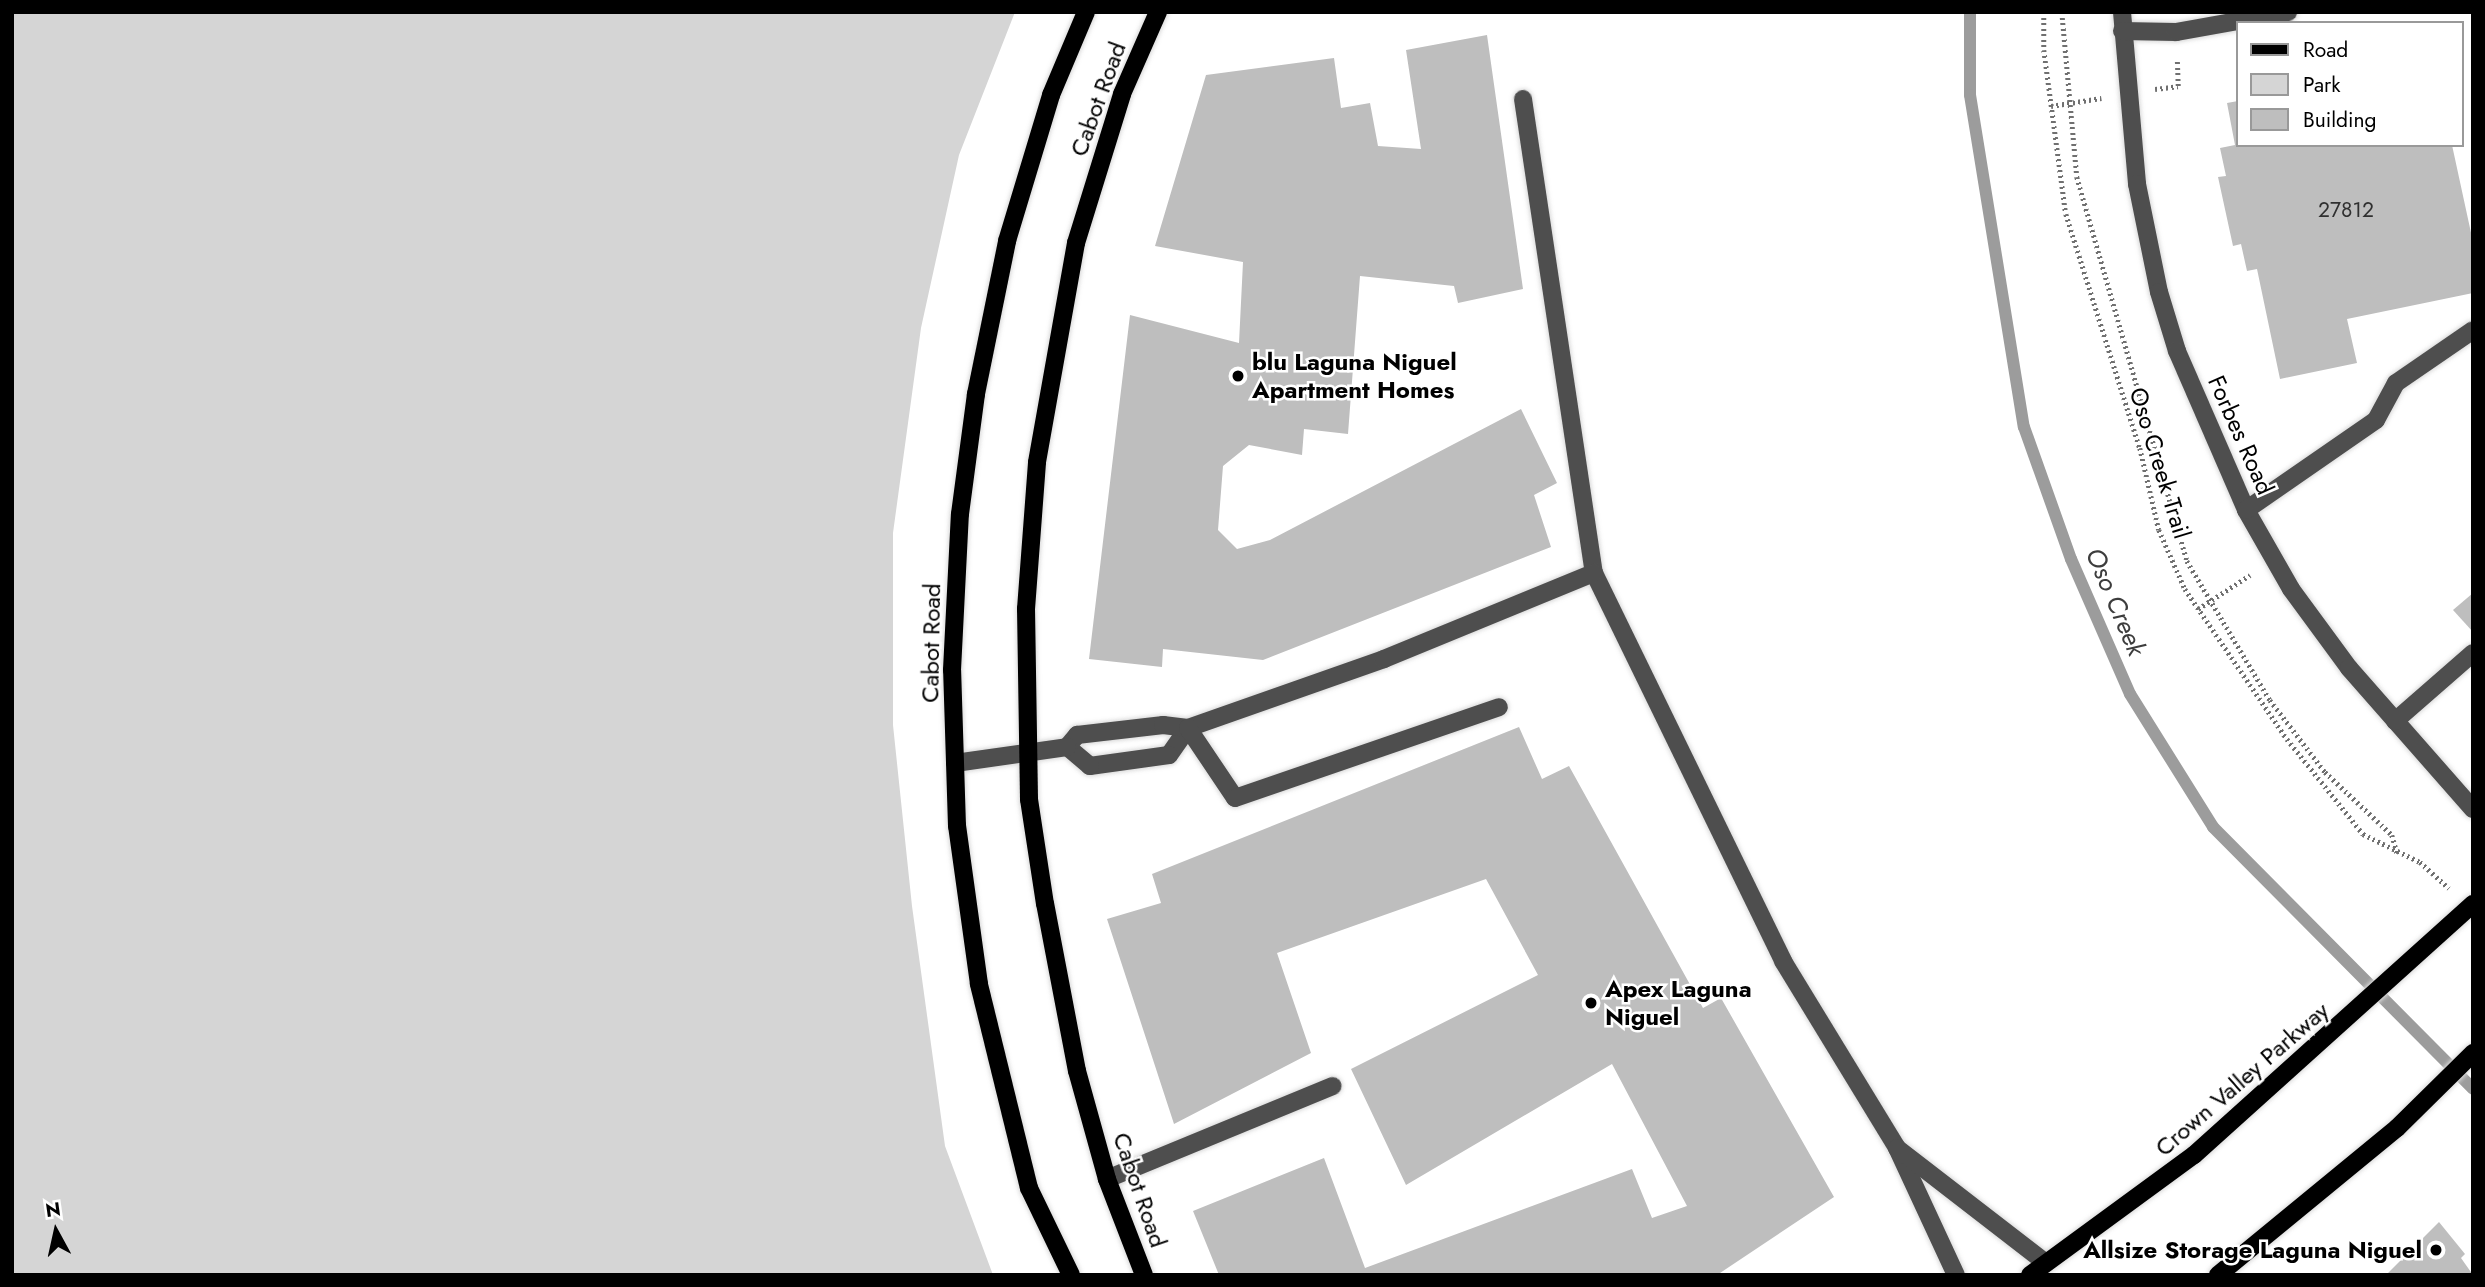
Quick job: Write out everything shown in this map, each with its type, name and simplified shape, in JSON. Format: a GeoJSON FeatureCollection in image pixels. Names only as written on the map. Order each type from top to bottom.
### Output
{"type":"FeatureCollection","features":[{"type":"Feature","properties":{"kind":"main road","name":"Cabot Road"},"geometry":{"type":"LineString","coordinates":[[1071,1275],[1028,1188],[979,984],[957,826],[952,670],[960,514],[976,394],[1007,242],[1051,95],[1086,12]]}},
{"type":"Feature","properties":{"kind":"main road","name":"Cabot Road"},"geometry":{"type":"LineString","coordinates":[[1144,1275],[1107,1179],[1077,1071],[1045,904],[1028,799],[1027,609],[1037,462],[1054,350],[1076,243],[1122,94],[1157,12]]}},
{"type":"Feature","properties":{"kind":"main road","name":"Crown Valley Parkway"},"geometry":{"type":"LineString","coordinates":[[2030,1275],[2194,1155],[2327,1039],[2473,904]]}},
{"type":"Feature","properties":{"kind":"main road"},"geometry":{"type":"LineString","coordinates":[[2218,1275],[2397,1128],[2473,1054]]}},
{"type":"Feature","properties":{"kind":"street","name":"Forbes Road"},"geometry":{"type":"LineString","coordinates":[[2122,12],[2137,184],[2159,292],[2178,351],[2246,510],[2274,559],[2349,668],[2473,809]]}},
{"type":"Feature","properties":{"kind":"street"},"geometry":{"type":"LineString","coordinates":[[2238,21],[2288,12]]}},
{"type":"Feature","properties":{"kind":"street"},"geometry":{"type":"LineString","coordinates":[[2122,31],[2176,32],[2236,21]]}},
{"type":"Feature","properties":{"kind":"street"},"geometry":{"type":"LineString","coordinates":[[1523,99],[1594,573],[1783,961],[1897,1147],[1956,1275]]}},
{"type":"Feature","properties":{"kind":"street"},"geometry":{"type":"LineString","coordinates":[[2246,510],[2376,420],[2396,383],[2473,330]]}},
{"type":"Feature","properties":{"kind":"street"},"geometry":{"type":"LineString","coordinates":[[955,763],[1067,747],[1077,735],[1163,725],[1188,728],[1384,659],[1594,573]]}},
{"type":"Feature","properties":{"kind":"street"},"geometry":{"type":"LineString","coordinates":[[2395,721],[2473,653]]}},
{"type":"Feature","properties":{"kind":"street"},"geometry":{"type":"LineString","coordinates":[[1188,728],[1235,798],[1499,707]]}},
{"type":"Feature","properties":{"kind":"street"},"geometry":{"type":"LineString","coordinates":[[1067,747],[1090,766],[1169,755],[1188,728]]}},
{"type":"Feature","properties":{"kind":"street"},"geometry":{"type":"LineString","coordinates":[[1107,1179],[1334,1086]]}},
{"type":"Feature","properties":{"kind":"street"},"geometry":{"type":"LineString","coordinates":[[1897,1147],[2046,1264]]}},
{"type":"Feature","properties":{"kind":"path","name":"Oso Creek Trail"},"geometry":{"type":"LineString","coordinates":[[2044,12],[2044,50],[2066,214],[2140,448],[2159,530],[2198,609],[2287,739],[2363,834],[2420,862]]}},
{"type":"Feature","properties":{"kind":"path","name":"Oso Creek Trail"},"geometry":{"type":"LineString","coordinates":[[2062,12],[2075,164],[2095,250],[2187,561],[2270,700],[2325,772],[2392,835],[2397,853]]}},
{"type":"Feature","properties":{"kind":"path"},"geometry":{"type":"LineString","coordinates":[[2198,609],[2274,559]]}},
{"type":"Feature","properties":{"kind":"green space"},"geometry":{"type":"Polygon","coordinates":[[[12,12],[1015,12],[959,155],[921,328],[893,533],[893,725],[912,906],[945,1146],[993,1275],[12,1275],[12,12]]]}},
{"type":"Feature","properties":{"kind":"building","name":"blu Laguna Niguel Apartment Homes"},"geometry":{"type":"Polygon","coordinates":[[[1487,35],[1523,289],[1458,303],[1454,286],[1360,276],[1348,434],[1304,429],[1302,455],[1249,445],[1223,466],[1218,530],[1237,549],[1270,540],[1521,409],[1557,483],[1534,495],[1551,547],[1263,660],[1163,649],[1162,667],[1089,659],[1130,315],[1239,343],[1243,262],[1155,246],[1206,75],[1334,58],[1341,108],[1370,103],[1378,146],[1421,149],[1406,50],[1487,35]]]}},
{"type":"Feature","properties":{"kind":"building"},"geometry":{"type":"Polygon","coordinates":[[[2236,101],[2236,147],[2452,147],[2473,242],[2473,293],[2347,319],[2357,363],[2280,379],[2257,269],[2247,271],[2241,244],[2233,246],[2218,177],[2226,176],[2220,148],[2235,145],[2227,103],[2236,101]]]}},
{"type":"Feature","properties":{"kind":"building"},"geometry":{"type":"Polygon","coordinates":[[[2473,593],[2473,632],[2453,610],[2473,593]]]}},
{"type":"Feature","properties":{"kind":"building","name":"Apex Laguna Niguel"},"geometry":{"type":"Polygon","coordinates":[[[1519,727],[1542,779],[1569,766],[1703,1008],[1721,998],[1834,1197],[1717,1275],[1219,1275],[1193,1211],[1324,1158],[1365,1268],[1632,1169],[1652,1218],[1687,1206],[1612,1064],[1406,1185],[1351,1069],[1538,975],[1486,879],[1277,953],[1311,1053],[1174,1124],[1107,919],[1161,903],[1152,874],[1519,727]]]}},
{"type":"Feature","properties":{"kind":"building","name":"Allsize Storage Laguna Niguel"},"geometry":{"type":"Polygon","coordinates":[[[2439,1222],[2465,1254],[2461,1258],[2473,1275],[2386,1275],[2439,1222]]]}},
{"type":"Feature","properties":{"kind":"waterway","name":"Oso Creek"},"geometry":{"type":"LineString","coordinates":[[1970,12],[1970,95],[2024,427],[2071,559],[2130,694],[2213,827],[2473,1089]]}},
{"type":"Feature","properties":{"kind":"place","name":"blu Laguna Niguel Apartment Homes"},"geometry":{"type":"Point","coordinates":[1238,376]}},
{"type":"Feature","properties":{"kind":"place","name":"Apex Laguna Niguel"},"geometry":{"type":"Point","coordinates":[1591,1003]}},
{"type":"Feature","properties":{"kind":"place","name":"Allsize Storage Laguna Niguel"},"geometry":{"type":"Point","coordinates":[2436,1250]}}]}
